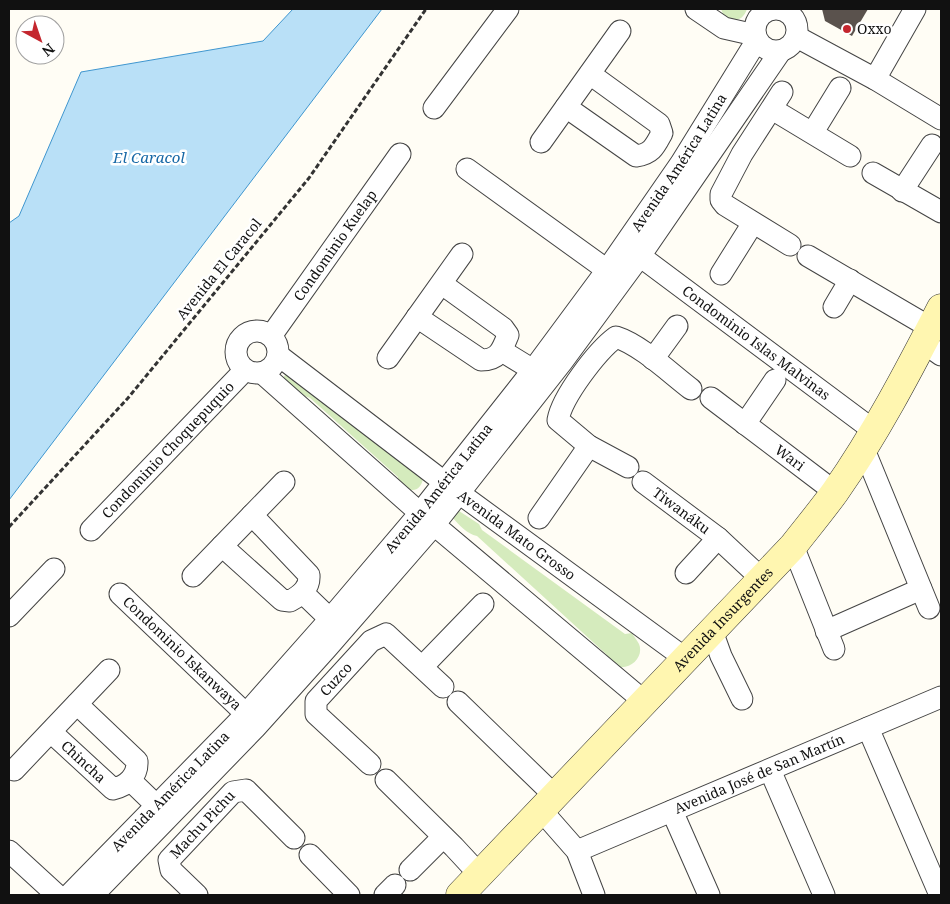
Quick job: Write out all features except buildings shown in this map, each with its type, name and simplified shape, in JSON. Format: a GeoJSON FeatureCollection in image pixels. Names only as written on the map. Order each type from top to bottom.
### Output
{"type":"FeatureCollection","features":[{"type":"Feature","properties":{"kind":"main road","name":"Avenida Insurgentes"},"geometry":{"type":"LineString","coordinates":[[470,888],[548,803],[793,546],[835,492],[868,439],[937,340]]}},
{"type":"Feature","properties":{"kind":"street"},"geometry":{"type":"LineString","coordinates":[[434,108],[508,9]]}},
{"type":"Feature","properties":{"kind":"street"},"geometry":{"type":"LineString","coordinates":[[696,9],[724,28],[756,38]]}},
{"type":"Feature","properties":{"kind":"street"},"geometry":{"type":"LineString","coordinates":[[875,79],[915,9]]}},
{"type":"Feature","properties":{"kind":"street"},"geometry":{"type":"LineString","coordinates":[[783,15],[793,44],[780,52],[771,52],[762,47],[756,38],[756,21],[783,15],[875,79],[941,119]]}},
{"type":"Feature","properties":{"kind":"street"},"geometry":{"type":"LineString","coordinates":[[541,142],[620,31]]}},
{"type":"Feature","properties":{"kind":"street","name":"Avenida América Latina"},"geometry":{"type":"LineString","coordinates":[[93,895],[255,728],[327,648],[451,488],[532,370],[607,270],[681,163],[756,38]]}},
{"type":"Feature","properties":{"kind":"street","name":"Avenida América Latina"},"geometry":{"type":"LineString","coordinates":[[451,488],[571,368],[640,256],[780,52]]}},
{"type":"Feature","properties":{"kind":"street"},"geometry":{"type":"LineString","coordinates":[[566,108],[636,156],[646,154],[656,145],[662,133],[658,124],[590,74]]}},
{"type":"Feature","properties":{"kind":"street"},"geometry":{"type":"LineString","coordinates":[[813,132],[840,88]]}},
{"type":"Feature","properties":{"kind":"street"},"geometry":{"type":"LineString","coordinates":[[790,245],[724,205],[721,200],[721,194],[742,154],[777,100],[813,132],[850,156]]}},
{"type":"Feature","properties":{"kind":"street"},"geometry":{"type":"LineString","coordinates":[[721,138],[742,154]]}},
{"type":"Feature","properties":{"kind":"street"},"geometry":{"type":"LineString","coordinates":[[656,145],[681,163]]}},
{"type":"Feature","properties":{"kind":"street"},"geometry":{"type":"LineString","coordinates":[[902,191],[932,145]]}},
{"type":"Feature","properties":{"kind":"street","name":"Condominio Kuelap"},"geometry":{"type":"LineString","coordinates":[[274,345],[400,154]]}},
{"type":"Feature","properties":{"kind":"street"},"geometry":{"type":"LineString","coordinates":[[467,169],[607,270]]}},
{"type":"Feature","properties":{"kind":"street"},"geometry":{"type":"LineString","coordinates":[[873,173],[941,212]]}},
{"type":"Feature","properties":{"kind":"street"},"geometry":{"type":"LineString","coordinates":[[721,274],[753,223]]}},
{"type":"Feature","properties":{"kind":"street"},"geometry":{"type":"LineString","coordinates":[[388,358],[462,254]]}},
{"type":"Feature","properties":{"kind":"street","name":"Condominio Islas Malvinas"},"geometry":{"type":"LineString","coordinates":[[640,256],[868,439]]}},
{"type":"Feature","properties":{"kind":"street"},"geometry":{"type":"LineString","coordinates":[[808,256],[850,280],[937,340]]}},
{"type":"Feature","properties":{"kind":"street"},"geometry":{"type":"LineString","coordinates":[[834,307],[850,280]]}},
{"type":"Feature","properties":{"kind":"street"},"geometry":{"type":"LineString","coordinates":[[417,317],[481,360],[489,360],[502,351],[508,335],[503,328],[442,284]]}},
{"type":"Feature","properties":{"kind":"street"},"geometry":{"type":"LineString","coordinates":[[653,359],[677,326]]}},
{"type":"Feature","properties":{"kind":"street"},"geometry":{"type":"LineString","coordinates":[[254,371],[273,366],[274,345],[262,332],[252,331],[243,336],[237,344],[235,354],[238,363],[254,371],[645,702]]}},
{"type":"Feature","properties":{"kind":"street"},"geometry":{"type":"LineString","coordinates":[[628,467],[589,446],[558,420],[571,368],[616,337],[624,339],[653,359],[691,389]]}},
{"type":"Feature","properties":{"kind":"street","name":"Avenida Mato Grosso"},"geometry":{"type":"LineString","coordinates":[[274,345],[451,488],[686,659]]}},
{"type":"Feature","properties":{"kind":"street"},"geometry":{"type":"LineString","coordinates":[[502,351],[532,370]]}},
{"type":"Feature","properties":{"kind":"street","name":"Condominio Choquepuquio"},"geometry":{"type":"LineString","coordinates":[[91,530],[254,371]]}},
{"type":"Feature","properties":{"kind":"street"},"geometry":{"type":"LineString","coordinates":[[745,424],[775,380]]}},
{"type":"Feature","properties":{"kind":"street","name":"Wari"},"geometry":{"type":"LineString","coordinates":[[711,398],[835,492]]}},
{"type":"Feature","properties":{"kind":"street"},"geometry":{"type":"LineString","coordinates":[[793,546],[830,640],[925,599],[868,439]]}},
{"type":"Feature","properties":{"kind":"street"},"geometry":{"type":"LineString","coordinates":[[539,518],[589,446]]}},
{"type":"Feature","properties":{"kind":"street"},"geometry":{"type":"LineString","coordinates":[[193,576],[284,482]]}},
{"type":"Feature","properties":{"kind":"street","name":"Tiwanáku"},"geometry":{"type":"LineString","coordinates":[[643,482],[718,538],[762,579]]}},
{"type":"Feature","properties":{"kind":"street"},"geometry":{"type":"LineString","coordinates":[[222,546],[282,600],[290,602],[303,594],[309,582],[309,575],[252,514]]}},
{"type":"Feature","properties":{"kind":"street","name":"Avenida América Latina"},"geometry":{"type":"LineString","coordinates":[[68,895],[246,714],[330,619],[427,519]]}},
{"type":"Feature","properties":{"kind":"street","name":"Tiwanáku"},"geometry":{"type":"LineString","coordinates":[[686,573],[718,538]]}},
{"type":"Feature","properties":{"kind":"street"},"geometry":{"type":"LineString","coordinates":[[9,616],[54,569]]}},
{"type":"Feature","properties":{"kind":"street","name":"Condominio Iskanwaya"},"geometry":{"type":"LineString","coordinates":[[120,594],[246,714]]}},
{"type":"Feature","properties":{"kind":"street"},"geometry":{"type":"LineString","coordinates":[[303,594],[330,619]]}},
{"type":"Feature","properties":{"kind":"street"},"geometry":{"type":"LineString","coordinates":[[422,667],[483,604]]}},
{"type":"Feature","properties":{"kind":"street"},"geometry":{"type":"LineString","coordinates":[[712,631],[721,656],[742,699]]}},
{"type":"Feature","properties":{"kind":"street","name":"Cuzco"},"geometry":{"type":"LineString","coordinates":[[370,764],[316,714],[316,701],[371,641],[386,634],[450,694],[548,803],[577,851]]}},
{"type":"Feature","properties":{"kind":"street"},"geometry":{"type":"LineString","coordinates":[[327,648],[349,664]]}},
{"type":"Feature","properties":{"kind":"street","name":"Chincha"},"geometry":{"type":"LineString","coordinates":[[14,770],[109,670]]}},
{"type":"Feature","properties":{"kind":"street","name":"Avenida José de San Martín"},"geometry":{"type":"LineString","coordinates":[[577,851],[941,697]]}},
{"type":"Feature","properties":{"kind":"street"},"geometry":{"type":"LineString","coordinates":[[77,704],[137,761],[137,768],[131,781],[157,806]]}},
{"type":"Feature","properties":{"kind":"street"},"geometry":{"type":"LineString","coordinates":[[868,728],[940,895]]}},
{"type":"Feature","properties":{"kind":"street","name":"Chincha"},"geometry":{"type":"LineString","coordinates":[[51,732],[112,788],[118,788],[131,781]]}},
{"type":"Feature","properties":{"kind":"street"},"geometry":{"type":"LineString","coordinates":[[770,770],[824,895]]}},
{"type":"Feature","properties":{"kind":"street"},"geometry":{"type":"LineString","coordinates":[[386,780],[454,847],[470,888]]}},
{"type":"Feature","properties":{"kind":"street","name":"Machu Pichu"},"geometry":{"type":"LineString","coordinates":[[197,895],[171,870],[169,860],[233,792],[246,790],[294,838]]}},
{"type":"Feature","properties":{"kind":"street"},"geometry":{"type":"LineString","coordinates":[[179,808],[198,828]]}},
{"type":"Feature","properties":{"kind":"street"},"geometry":{"type":"LineString","coordinates":[[672,811],[709,895]]}},
{"type":"Feature","properties":{"kind":"street"},"geometry":{"type":"LineString","coordinates":[[410,870],[443,837]]}},
{"type":"Feature","properties":{"kind":"street"},"geometry":{"type":"LineString","coordinates":[[9,851],[57,895]]}},
{"type":"Feature","properties":{"kind":"street"},"geometry":{"type":"LineString","coordinates":[[577,851],[594,895]]}},
{"type":"Feature","properties":{"kind":"street"},"geometry":{"type":"LineString","coordinates":[[310,855],[349,895]]}},
{"type":"Feature","properties":{"kind":"path","name":"Avenida El Caracol"},"geometry":{"type":"LineString","coordinates":[[9,527],[128,398],[309,178],[426,9]]}},
{"type":"Feature","properties":{"kind":"green space"},"geometry":{"type":"Polygon","coordinates":[[[721,9],[747,9],[741,18],[733,20],[725,19],[721,9]]]}},
{"type":"Feature","properties":{"kind":"green space"},"geometry":{"type":"Polygon","coordinates":[[[287,372],[424,472],[420,487],[409,490],[399,485],[398,477],[310,398],[283,378],[287,372]]]}},
{"type":"Feature","properties":{"kind":"green space"},"geometry":{"type":"Polygon","coordinates":[[[459,511],[479,524],[482,530],[625,634],[632,633],[640,649],[636,661],[624,667],[608,663],[606,654],[477,536],[457,523],[452,517],[459,511]]]}},
{"type":"Feature","properties":{"kind":"water","name":"El Caracol"},"geometry":{"type":"Polygon","coordinates":[[[293,9],[382,9],[9,500],[9,223],[19,216],[81,72],[263,41],[293,9]]]}},
{"type":"Feature","properties":{"kind":"place","name":"Oxxo"},"geometry":{"type":"Point","coordinates":[847,29]}}]}
